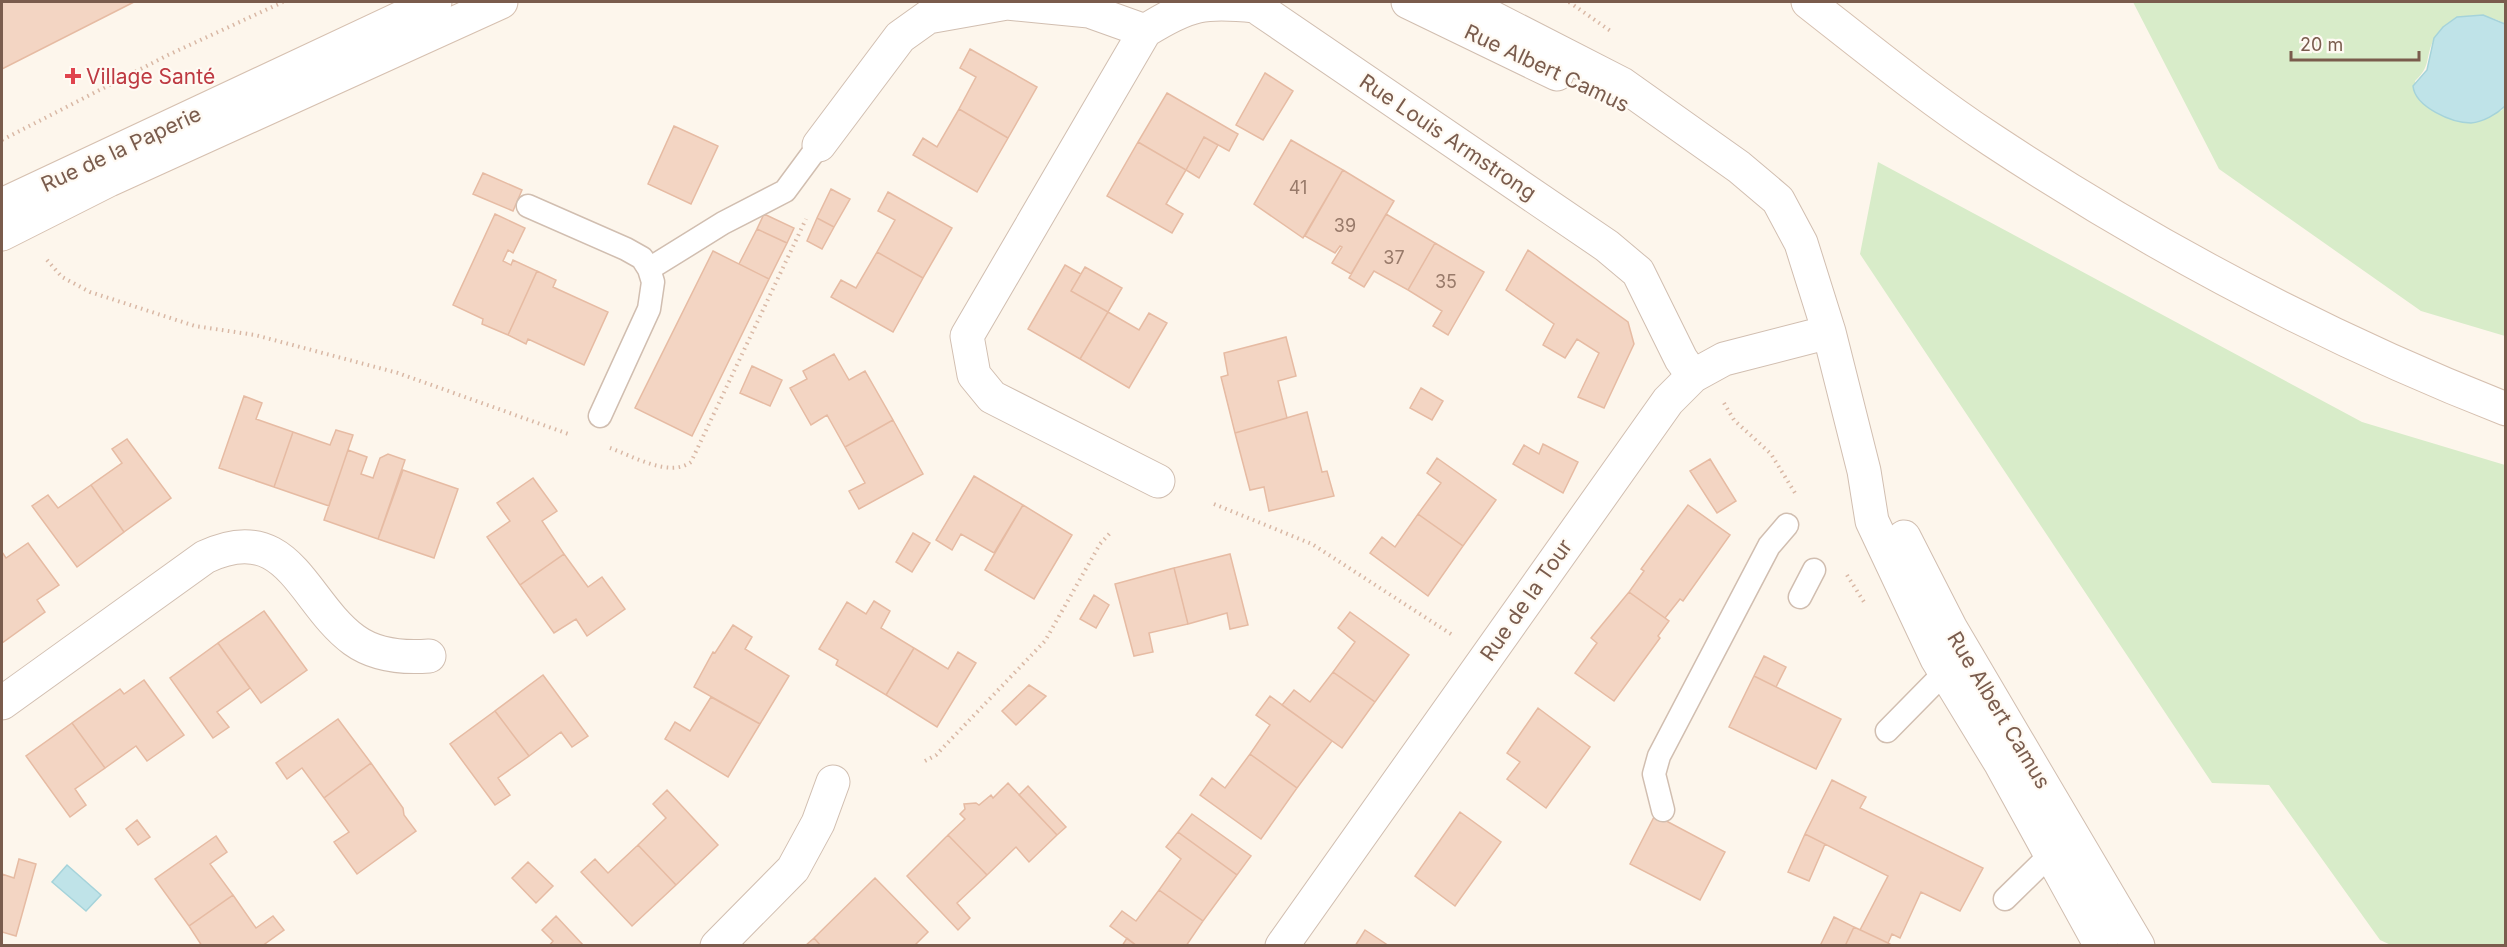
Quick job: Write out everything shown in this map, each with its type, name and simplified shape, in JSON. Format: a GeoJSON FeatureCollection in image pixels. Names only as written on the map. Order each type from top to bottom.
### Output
{"type":"FeatureCollection","features":[{"type":"Feature","properties":{"kind":"street","name":"Rue de la Paperie"},"geometry":{"type":"LineString","coordinates":[[2,206],[435,2]]}},
{"type":"Feature","properties":{"kind":"street"},"geometry":{"type":"LineString","coordinates":[[2,234],[109,180],[501,2]]}},
{"type":"Feature","properties":{"kind":"street","name":"Rue Louis Armstrong"},"geometry":{"type":"LineString","coordinates":[[1158,481],[992,397],[974,375],[967,336],[1145,31],[1173,13],[1211,2],[1256,6],[1607,246],[1638,272],[1681,359],[1693,376]]}},
{"type":"Feature","properties":{"kind":"street","name":"Rue Albert Camus"},"geometry":{"type":"LineString","coordinates":[[1408,2],[1612,101],[1688,130]]}},
{"type":"Feature","properties":{"kind":"street","name":"Rue Albert Camus"},"geometry":{"type":"LineString","coordinates":[[1462,2],[1622,84],[1739,167],[1778,200],[1801,243],[1829,332],[1864,471],[1872,521],[1937,659],[2051,854],[2101,945]]}},
{"type":"Feature","properties":{"kind":"street"},"geometry":{"type":"LineString","coordinates":[[1808,2],[1990,139],[2102,211],[2224,280],[2425,378],[2505,409]]}},
{"type":"Feature","properties":{"kind":"street"},"geometry":{"type":"LineString","coordinates":[[819,145],[900,37],[928,17],[1007,3],[1089,11],[1145,31]]}},
{"type":"Feature","properties":{"kind":"street","name":"Rue de la Tour"},"geometry":{"type":"LineString","coordinates":[[1282,945],[1668,401],[1693,376],[1724,359],[1829,332]]}},
{"type":"Feature","properties":{"kind":"street","name":"Rue Albert Camus"},"geometry":{"type":"LineString","coordinates":[[1864,471],[1890,511],[1951,629],[2138,945]]}},
{"type":"Feature","properties":{"kind":"street"},"geometry":{"type":"LineString","coordinates":[[2,704],[205,557],[236,547],[261,550],[285,561],[340,628],[355,640],[390,656],[429,656]]}},
{"type":"Feature","properties":{"kind":"street"},"geometry":{"type":"LineString","coordinates":[[717,945],[793,869],[818,823],[833,782]]}},
{"type":"Feature","properties":{"kind":"lane"},"geometry":{"type":"LineString","coordinates":[[649,269],[723,223],[785,191],[819,145]]}},
{"type":"Feature","properties":{"kind":"lane"},"geometry":{"type":"LineString","coordinates":[[528,206],[626,249],[642,258],[649,269],[653,282],[649,309],[600,416]]}},
{"type":"Feature","properties":{"kind":"lane"},"geometry":{"type":"LineString","coordinates":[[1663,810],[1654,774],[1659,756],[1769,546],[1786,525]]}},
{"type":"Feature","properties":{"kind":"lane"},"geometry":{"type":"LineString","coordinates":[[1800,597],[1815,570]]}},
{"type":"Feature","properties":{"kind":"lane"},"geometry":{"type":"LineString","coordinates":[[1887,731],[1946,671]]}},
{"type":"Feature","properties":{"kind":"lane"},"geometry":{"type":"LineString","coordinates":[[2005,899],[2051,854]]}},
{"type":"Feature","properties":{"kind":"path"},"geometry":{"type":"LineString","coordinates":[[2,140],[168,55],[283,2]]}},
{"type":"Feature","properties":{"kind":"path"},"geometry":{"type":"LineString","coordinates":[[609,448],[664,467],[684,467],[691,462],[806,217]]}},
{"type":"Feature","properties":{"kind":"path"},"geometry":{"type":"LineString","coordinates":[[47,260],[75,286],[99,296],[195,326],[255,335],[398,373],[575,436]]}},
{"type":"Feature","properties":{"kind":"path"},"geometry":{"type":"LineString","coordinates":[[1214,504],[1312,544],[1463,642]]}},
{"type":"Feature","properties":{"kind":"path"},"geometry":{"type":"LineString","coordinates":[[925,761],[936,755],[1045,641],[1100,544],[1111,532]]}},
{"type":"Feature","properties":{"kind":"green space"},"geometry":{"type":"Polygon","coordinates":[[[2133,2],[2505,2],[2505,24],[2496,19],[2476,15],[2455,19],[2446,24],[2433,41],[2426,66],[2415,81],[2418,98],[2443,116],[2501,111],[2505,106],[2505,336],[2421,311],[2219,169],[2133,2]]]}},
{"type":"Feature","properties":{"kind":"green space"},"geometry":{"type":"Polygon","coordinates":[[[1878,162],[2362,422],[2505,465],[2505,945],[2393,946],[2380,940],[2269,785],[2212,783],[1860,254],[1878,162]]]}},
{"type":"Feature","properties":{"kind":"water"},"geometry":{"type":"Polygon","coordinates":[[[2483,15],[2505,24],[2505,106],[2494,115],[2476,122],[2454,120],[2427,107],[2415,94],[2413,86],[2427,70],[2434,38],[2443,27],[2457,17],[2483,15]]]}},
{"type":"Feature","properties":{"kind":"water"},"geometry":{"type":"Polygon","coordinates":[[[67,865],[101,895],[86,911],[52,882],[67,865]]]}},
{"type":"Feature","properties":{"kind":"building"},"geometry":{"type":"Polygon","coordinates":[[[2,2],[134,2],[2,69],[2,2]]]}},
{"type":"Feature","properties":{"kind":"building"},"geometry":{"type":"Polygon","coordinates":[[[970,49],[1037,87],[1008,138],[959,109],[976,77],[960,68],[970,49]]]}},
{"type":"Feature","properties":{"kind":"building"},"geometry":{"type":"Polygon","coordinates":[[[1265,73],[1293,91],[1263,140],[1236,125],[1265,73]]]}},
{"type":"Feature","properties":{"kind":"building"},"geometry":{"type":"Polygon","coordinates":[[[1167,93],[1238,134],[1229,151],[1204,137],[1186,170],[1138,142],[1167,93]]]}},
{"type":"Feature","properties":{"kind":"building"},"geometry":{"type":"Polygon","coordinates":[[[959,109],[1008,138],[977,192],[913,155],[923,138],[937,147],[959,109]]]}},
{"type":"Feature","properties":{"kind":"building"},"geometry":{"type":"Polygon","coordinates":[[[674,126],[718,146],[691,204],[648,184],[674,126]]]}},
{"type":"Feature","properties":{"kind":"building"},"geometry":{"type":"Polygon","coordinates":[[[1204,137],[1218,145],[1199,178],[1186,170],[1204,137]]]}},
{"type":"Feature","properties":{"kind":"building"},"geometry":{"type":"Polygon","coordinates":[[[1291,140],[1343,170],[1303,238],[1254,204],[1291,140]]]}},
{"type":"Feature","properties":{"kind":"building"},"geometry":{"type":"Polygon","coordinates":[[[1138,142],[1186,170],[1166,204],[1183,214],[1172,233],[1107,196],[1138,142]]]}},
{"type":"Feature","properties":{"kind":"building"},"geometry":{"type":"Polygon","coordinates":[[[1343,170],[1394,201],[1351,274],[1332,263],[1342,247],[1340,246],[1335,253],[1305,236],[1343,170]]]}},
{"type":"Feature","properties":{"kind":"building"},"geometry":{"type":"Polygon","coordinates":[[[483,173],[522,190],[513,211],[473,194],[483,173]]]}},
{"type":"Feature","properties":{"kind":"building"},"geometry":{"type":"Polygon","coordinates":[[[831,189],[850,199],[834,227],[817,218],[831,189]]]}},
{"type":"Feature","properties":{"kind":"building"},"geometry":{"type":"Polygon","coordinates":[[[888,192],[952,228],[923,278],[877,252],[895,220],[878,211],[888,192]]]}},
{"type":"Feature","properties":{"kind":"building"},"geometry":{"type":"Polygon","coordinates":[[[495,214],[525,228],[513,253],[508,250],[503,261],[511,265],[513,260],[537,271],[508,335],[482,324],[483,319],[453,305],[495,214]]]}},
{"type":"Feature","properties":{"kind":"building"},"geometry":{"type":"Polygon","coordinates":[[[764,214],[794,228],[787,243],[757,229],[764,214]]]}},
{"type":"Feature","properties":{"kind":"building"},"geometry":{"type":"Polygon","coordinates":[[[1386,214],[1435,243],[1408,290],[1374,271],[1364,287],[1349,278],[1386,214]]]}},
{"type":"Feature","properties":{"kind":"building"},"geometry":{"type":"Polygon","coordinates":[[[817,218],[834,227],[822,249],[807,241],[817,218]]]}},
{"type":"Feature","properties":{"kind":"building"},"geometry":{"type":"Polygon","coordinates":[[[757,229],[787,243],[769,279],[739,264],[757,229]]]}},
{"type":"Feature","properties":{"kind":"building"},"geometry":{"type":"Polygon","coordinates":[[[1435,243],[1484,272],[1448,335],[1433,326],[1442,311],[1408,290],[1435,243]]]}},
{"type":"Feature","properties":{"kind":"building"},"geometry":{"type":"Polygon","coordinates":[[[1528,250],[1628,322],[1634,344],[1604,408],[1578,397],[1599,353],[1577,339],[1565,358],[1543,345],[1554,324],[1506,290],[1528,250]]]}},
{"type":"Feature","properties":{"kind":"building"},"geometry":{"type":"Polygon","coordinates":[[[713,251],[769,279],[692,436],[635,408],[713,251]]]}},
{"type":"Feature","properties":{"kind":"building"},"geometry":{"type":"Polygon","coordinates":[[[877,252],[923,278],[893,332],[831,297],[841,280],[856,288],[877,252]]]}},
{"type":"Feature","properties":{"kind":"building"},"geometry":{"type":"Polygon","coordinates":[[[1065,265],[1081,274],[1071,291],[1108,312],[1080,359],[1028,329],[1065,265]]]}},
{"type":"Feature","properties":{"kind":"building"},"geometry":{"type":"Polygon","coordinates":[[[1085,267],[1122,288],[1108,312],[1071,291],[1085,267]]]}},
{"type":"Feature","properties":{"kind":"building"},"geometry":{"type":"Polygon","coordinates":[[[537,271],[556,280],[553,287],[608,312],[584,365],[528,339],[526,344],[508,335],[537,271]]]}},
{"type":"Feature","properties":{"kind":"building"},"geometry":{"type":"Polygon","coordinates":[[[1108,312],[1139,330],[1149,313],[1167,323],[1129,388],[1080,359],[1108,312]]]}},
{"type":"Feature","properties":{"kind":"building"},"geometry":{"type":"Polygon","coordinates":[[[1286,337],[1296,376],[1278,381],[1287,418],[1235,433],[1221,377],[1228,375],[1224,353],[1286,337]]]}},
{"type":"Feature","properties":{"kind":"building"},"geometry":{"type":"Polygon","coordinates":[[[834,354],[849,380],[865,371],[893,420],[845,447],[827,415],[811,425],[790,388],[807,379],[803,371],[834,354]]]}},
{"type":"Feature","properties":{"kind":"building"},"geometry":{"type":"Polygon","coordinates":[[[752,366],[782,380],[770,406],[740,393],[752,366]]]}},
{"type":"Feature","properties":{"kind":"building"},"geometry":{"type":"Polygon","coordinates":[[[1421,388],[1443,401],[1432,420],[1410,408],[1421,388]]]}},
{"type":"Feature","properties":{"kind":"building"},"geometry":{"type":"Polygon","coordinates":[[[244,396],[262,403],[256,419],[293,432],[274,487],[219,468],[244,396]]]}},
{"type":"Feature","properties":{"kind":"building"},"geometry":{"type":"Polygon","coordinates":[[[1307,412],[1322,472],[1327,471],[1334,496],[1269,511],[1264,487],[1250,490],[1235,433],[1307,412]]]}},
{"type":"Feature","properties":{"kind":"building"},"geometry":{"type":"Polygon","coordinates":[[[893,420],[923,474],[859,509],[849,491],[865,483],[845,447],[893,420]]]}},
{"type":"Feature","properties":{"kind":"building"},"geometry":{"type":"Polygon","coordinates":[[[336,430],[353,435],[329,506],[274,487],[293,432],[330,445],[336,430]]]}},
{"type":"Feature","properties":{"kind":"building"},"geometry":{"type":"Polygon","coordinates":[[[127,439],[171,498],[124,532],[91,485],[122,463],[112,449],[127,439]]]}},
{"type":"Feature","properties":{"kind":"building"},"geometry":{"type":"Polygon","coordinates":[[[1543,444],[1578,462],[1563,493],[1513,464],[1524,445],[1539,454],[1543,444]]]}},
{"type":"Feature","properties":{"kind":"building"},"geometry":{"type":"Polygon","coordinates":[[[348,450],[367,457],[361,474],[373,478],[380,458],[388,454],[405,460],[378,539],[324,520],[348,450]]]}},
{"type":"Feature","properties":{"kind":"building"},"geometry":{"type":"Polygon","coordinates":[[[1437,458],[1496,500],[1463,546],[1418,514],[1441,483],[1427,473],[1437,458]]]}},
{"type":"Feature","properties":{"kind":"building"},"geometry":{"type":"Polygon","coordinates":[[[1710,459],[1736,501],[1717,513],[1690,471],[1710,459]]]}},
{"type":"Feature","properties":{"kind":"building"},"geometry":{"type":"Polygon","coordinates":[[[403,470],[458,489],[434,558],[378,539],[403,470]]]}},
{"type":"Feature","properties":{"kind":"building"},"geometry":{"type":"Polygon","coordinates":[[[974,476],[1023,505],[994,553],[961,534],[952,550],[936,540],[974,476]]]}},
{"type":"Feature","properties":{"kind":"building"},"geometry":{"type":"Polygon","coordinates":[[[533,478],[557,511],[542,521],[564,554],[520,585],[487,537],[510,521],[497,503],[533,478]]]}},
{"type":"Feature","properties":{"kind":"building"},"geometry":{"type":"Polygon","coordinates":[[[91,485],[124,532],[77,567],[32,506],[48,495],[58,508],[91,485]]]}},
{"type":"Feature","properties":{"kind":"building"},"geometry":{"type":"Polygon","coordinates":[[[1023,505],[1072,535],[1034,599],[985,570],[1023,505]]]}},
{"type":"Feature","properties":{"kind":"building"},"geometry":{"type":"Polygon","coordinates":[[[1688,505],[1730,535],[1683,601],[1680,599],[1665,618],[1629,592],[1644,571],[1641,569],[1688,505]]]}},
{"type":"Feature","properties":{"kind":"building"},"geometry":{"type":"Polygon","coordinates":[[[1418,514],[1463,546],[1428,596],[1370,553],[1382,537],[1395,547],[1418,514]]]}},
{"type":"Feature","properties":{"kind":"building"},"geometry":{"type":"Polygon","coordinates":[[[913,533],[930,543],[912,572],[896,562],[913,533]]]}},
{"type":"Feature","properties":{"kind":"building"},"geometry":{"type":"Polygon","coordinates":[[[28,543],[59,585],[37,600],[45,612],[2,643],[2,552],[6,558],[28,543]]]}},
{"type":"Feature","properties":{"kind":"building"},"geometry":{"type":"Polygon","coordinates":[[[564,554],[588,587],[602,577],[625,609],[587,636],[576,619],[554,633],[520,585],[564,554]]]}},
{"type":"Feature","properties":{"kind":"building"},"geometry":{"type":"Polygon","coordinates":[[[1230,554],[1248,625],[1230,629],[1227,613],[1188,624],[1174,568],[1230,554]]]}},
{"type":"Feature","properties":{"kind":"building"},"geometry":{"type":"Polygon","coordinates":[[[1174,568],[1188,624],[1149,633],[1153,652],[1134,656],[1115,584],[1174,568]]]}},
{"type":"Feature","properties":{"kind":"building"},"geometry":{"type":"Polygon","coordinates":[[[1629,592],[1669,621],[1658,636],[1660,638],[1614,701],[1575,673],[1597,643],[1591,638],[1629,592]]]}},
{"type":"Feature","properties":{"kind":"building"},"geometry":{"type":"Polygon","coordinates":[[[1094,595],[1109,605],[1096,628],[1080,619],[1094,595]]]}},
{"type":"Feature","properties":{"kind":"building"},"geometry":{"type":"Polygon","coordinates":[[[874,601],[890,611],[881,628],[914,648],[886,695],[836,665],[838,660],[819,649],[847,602],[866,614],[874,601]]]}},
{"type":"Feature","properties":{"kind":"building"},"geometry":{"type":"Polygon","coordinates":[[[264,611],[307,670],[261,703],[218,643],[264,611]]]}},
{"type":"Feature","properties":{"kind":"building"},"geometry":{"type":"Polygon","coordinates":[[[1350,612],[1409,655],[1375,702],[1333,672],[1355,642],[1338,628],[1350,612]]]}},
{"type":"Feature","properties":{"kind":"building"},"geometry":{"type":"Polygon","coordinates":[[[733,625],[752,637],[745,649],[789,676],[760,724],[694,687],[713,652],[715,653],[733,625]]]}},
{"type":"Feature","properties":{"kind":"building"},"geometry":{"type":"Polygon","coordinates":[[[218,643],[250,688],[217,712],[229,727],[213,738],[170,678],[218,643]]]}},
{"type":"Feature","properties":{"kind":"building"},"geometry":{"type":"Polygon","coordinates":[[[914,648],[948,669],[958,652],[976,663],[937,727],[886,695],[914,648]]]}},
{"type":"Feature","properties":{"kind":"building"},"geometry":{"type":"Polygon","coordinates":[[[1764,656],[1786,667],[1776,687],[1754,676],[1764,656]]]}},
{"type":"Feature","properties":{"kind":"building"},"geometry":{"type":"Polygon","coordinates":[[[1333,672],[1375,702],[1342,748],[1282,705],[1294,690],[1310,702],[1333,672]]]}},
{"type":"Feature","properties":{"kind":"building"},"geometry":{"type":"Polygon","coordinates":[[[543,675],[588,736],[572,747],[561,732],[529,756],[495,711],[543,675]]]}},
{"type":"Feature","properties":{"kind":"building"},"geometry":{"type":"Polygon","coordinates":[[[1754,676],[1841,719],[1816,769],[1729,727],[1754,676]]]}},
{"type":"Feature","properties":{"kind":"building"},"geometry":{"type":"Polygon","coordinates":[[[144,680],[184,735],[147,761],[136,746],[105,768],[72,723],[120,689],[124,694],[144,680]]]}},
{"type":"Feature","properties":{"kind":"building"},"geometry":{"type":"Polygon","coordinates":[[[1029,685],[1046,696],[1016,725],[1002,711],[1029,685]]]}},
{"type":"Feature","properties":{"kind":"building"},"geometry":{"type":"Polygon","coordinates":[[[1270,696],[1332,741],[1297,788],[1250,754],[1270,725],[1256,715],[1270,696]]]}},
{"type":"Feature","properties":{"kind":"building"},"geometry":{"type":"Polygon","coordinates":[[[711,697],[760,724],[728,777],[665,739],[675,722],[690,731],[711,697]]]}},
{"type":"Feature","properties":{"kind":"building"},"geometry":{"type":"Polygon","coordinates":[[[1538,708],[1590,747],[1546,808],[1507,779],[1520,762],[1507,753],[1538,708]]]}},
{"type":"Feature","properties":{"kind":"building"},"geometry":{"type":"Polygon","coordinates":[[[495,711],[529,756],[498,778],[510,795],[495,805],[450,744],[495,711]]]}},
{"type":"Feature","properties":{"kind":"building"},"geometry":{"type":"Polygon","coordinates":[[[338,719],[371,763],[324,798],[302,768],[287,779],[276,763],[338,719]]]}},
{"type":"Feature","properties":{"kind":"building"},"geometry":{"type":"Polygon","coordinates":[[[72,723],[105,768],[75,789],[86,805],[70,817],[26,756],[72,723]]]}},
{"type":"Feature","properties":{"kind":"building"},"geometry":{"type":"Polygon","coordinates":[[[1250,754],[1297,788],[1261,839],[1200,795],[1212,778],[1225,788],[1250,754]]]}},
{"type":"Feature","properties":{"kind":"building"},"geometry":{"type":"Polygon","coordinates":[[[371,763],[403,808],[404,815],[416,831],[357,874],[334,842],[349,832],[324,798],[371,763]]]}},
{"type":"Feature","properties":{"kind":"building"},"geometry":{"type":"Polygon","coordinates":[[[1832,780],[1866,797],[1860,808],[1983,868],[1960,911],[1921,892],[1900,938],[1892,934],[1888,943],[1860,930],[1888,876],[1805,834],[1832,780]]]}},
{"type":"Feature","properties":{"kind":"building"},"geometry":{"type":"Polygon","coordinates":[[[1008,783],[1057,835],[1029,862],[1016,847],[987,875],[948,835],[965,819],[960,814],[965,809],[964,804],[979,805],[991,795],[993,798],[1008,783]]]}},
{"type":"Feature","properties":{"kind":"building"},"geometry":{"type":"Polygon","coordinates":[[[1028,786],[1066,827],[1057,835],[1019,795],[1028,786]]]}},
{"type":"Feature","properties":{"kind":"building"},"geometry":{"type":"Polygon","coordinates":[[[667,790],[718,845],[676,885],[638,845],[666,818],[653,804],[667,790]]]}},
{"type":"Feature","properties":{"kind":"building"},"geometry":{"type":"Polygon","coordinates":[[[1460,812],[1501,842],[1455,906],[1415,876],[1460,812]]]}},
{"type":"Feature","properties":{"kind":"building"},"geometry":{"type":"Polygon","coordinates":[[[1192,814],[1251,856],[1237,875],[1178,832],[1192,814]]]}},
{"type":"Feature","properties":{"kind":"building"},"geometry":{"type":"Polygon","coordinates":[[[1655,815],[1725,852],[1700,900],[1630,864],[1655,815]]]}},
{"type":"Feature","properties":{"kind":"building"},"geometry":{"type":"Polygon","coordinates":[[[137,820],[150,837],[138,845],[126,829],[137,820]]]}},
{"type":"Feature","properties":{"kind":"building"},"geometry":{"type":"Polygon","coordinates":[[[1178,832],[1237,875],[1203,921],[1159,890],[1181,859],[1166,847],[1178,832]]]}},
{"type":"Feature","properties":{"kind":"building"},"geometry":{"type":"Polygon","coordinates":[[[1805,834],[1825,844],[1809,881],[1788,872],[1805,834]]]}},
{"type":"Feature","properties":{"kind":"building"},"geometry":{"type":"Polygon","coordinates":[[[948,835],[987,875],[957,903],[970,918],[958,930],[907,876],[948,835]]]}},
{"type":"Feature","properties":{"kind":"building"},"geometry":{"type":"Polygon","coordinates":[[[216,836],[227,852],[210,864],[233,895],[189,926],[155,879],[216,836]]]}},
{"type":"Feature","properties":{"kind":"building"},"geometry":{"type":"Polygon","coordinates":[[[638,845],[676,885],[632,926],[581,872],[595,859],[608,873],[638,845]]]}},
{"type":"Feature","properties":{"kind":"building"},"geometry":{"type":"Polygon","coordinates":[[[19,859],[36,864],[16,936],[2,932],[2,874],[14,878],[19,859]]]}},
{"type":"Feature","properties":{"kind":"building"},"geometry":{"type":"Polygon","coordinates":[[[528,862],[553,886],[536,903],[512,878],[528,862]]]}},
{"type":"Feature","properties":{"kind":"building"},"geometry":{"type":"Polygon","coordinates":[[[875,878],[928,932],[914,946],[821,946],[814,938],[875,878]]]}},
{"type":"Feature","properties":{"kind":"building"},"geometry":{"type":"Polygon","coordinates":[[[1159,890],[1203,921],[1186,946],[1137,946],[1110,926],[1122,911],[1136,921],[1159,890]]]}},
{"type":"Feature","properties":{"kind":"building"},"geometry":{"type":"Polygon","coordinates":[[[233,895],[256,928],[273,916],[284,930],[262,946],[202,946],[189,926],[233,895]]]}},
{"type":"Feature","properties":{"kind":"building"},"geometry":{"type":"Polygon","coordinates":[[[556,916],[584,946],[549,946],[553,941],[542,930],[556,916]]]}},
{"type":"Feature","properties":{"kind":"building"},"geometry":{"type":"Polygon","coordinates":[[[1834,917],[1854,927],[1845,946],[1820,946],[1834,917]]]}},
{"type":"Feature","properties":{"kind":"building"},"geometry":{"type":"Polygon","coordinates":[[[1854,927],[1888,943],[1893,946],[1845,946],[1854,927]]]}},
{"type":"Feature","properties":{"kind":"building"},"geometry":{"type":"Polygon","coordinates":[[[1365,930],[1389,946],[1355,946],[1365,930]]]}},
{"type":"Feature","properties":{"kind":"building"},"geometry":{"type":"Polygon","coordinates":[[[814,938],[821,946],[805,946],[814,938]]]}},
{"type":"Feature","properties":{"kind":"building"},"geometry":{"type":"Polygon","coordinates":[[[1127,938],[1137,946],[1122,946],[1127,938]]]}},
{"type":"Feature","properties":{"kind":"place","name":"Village Santé"},"geometry":{"type":"Point","coordinates":[73,76]}}]}
